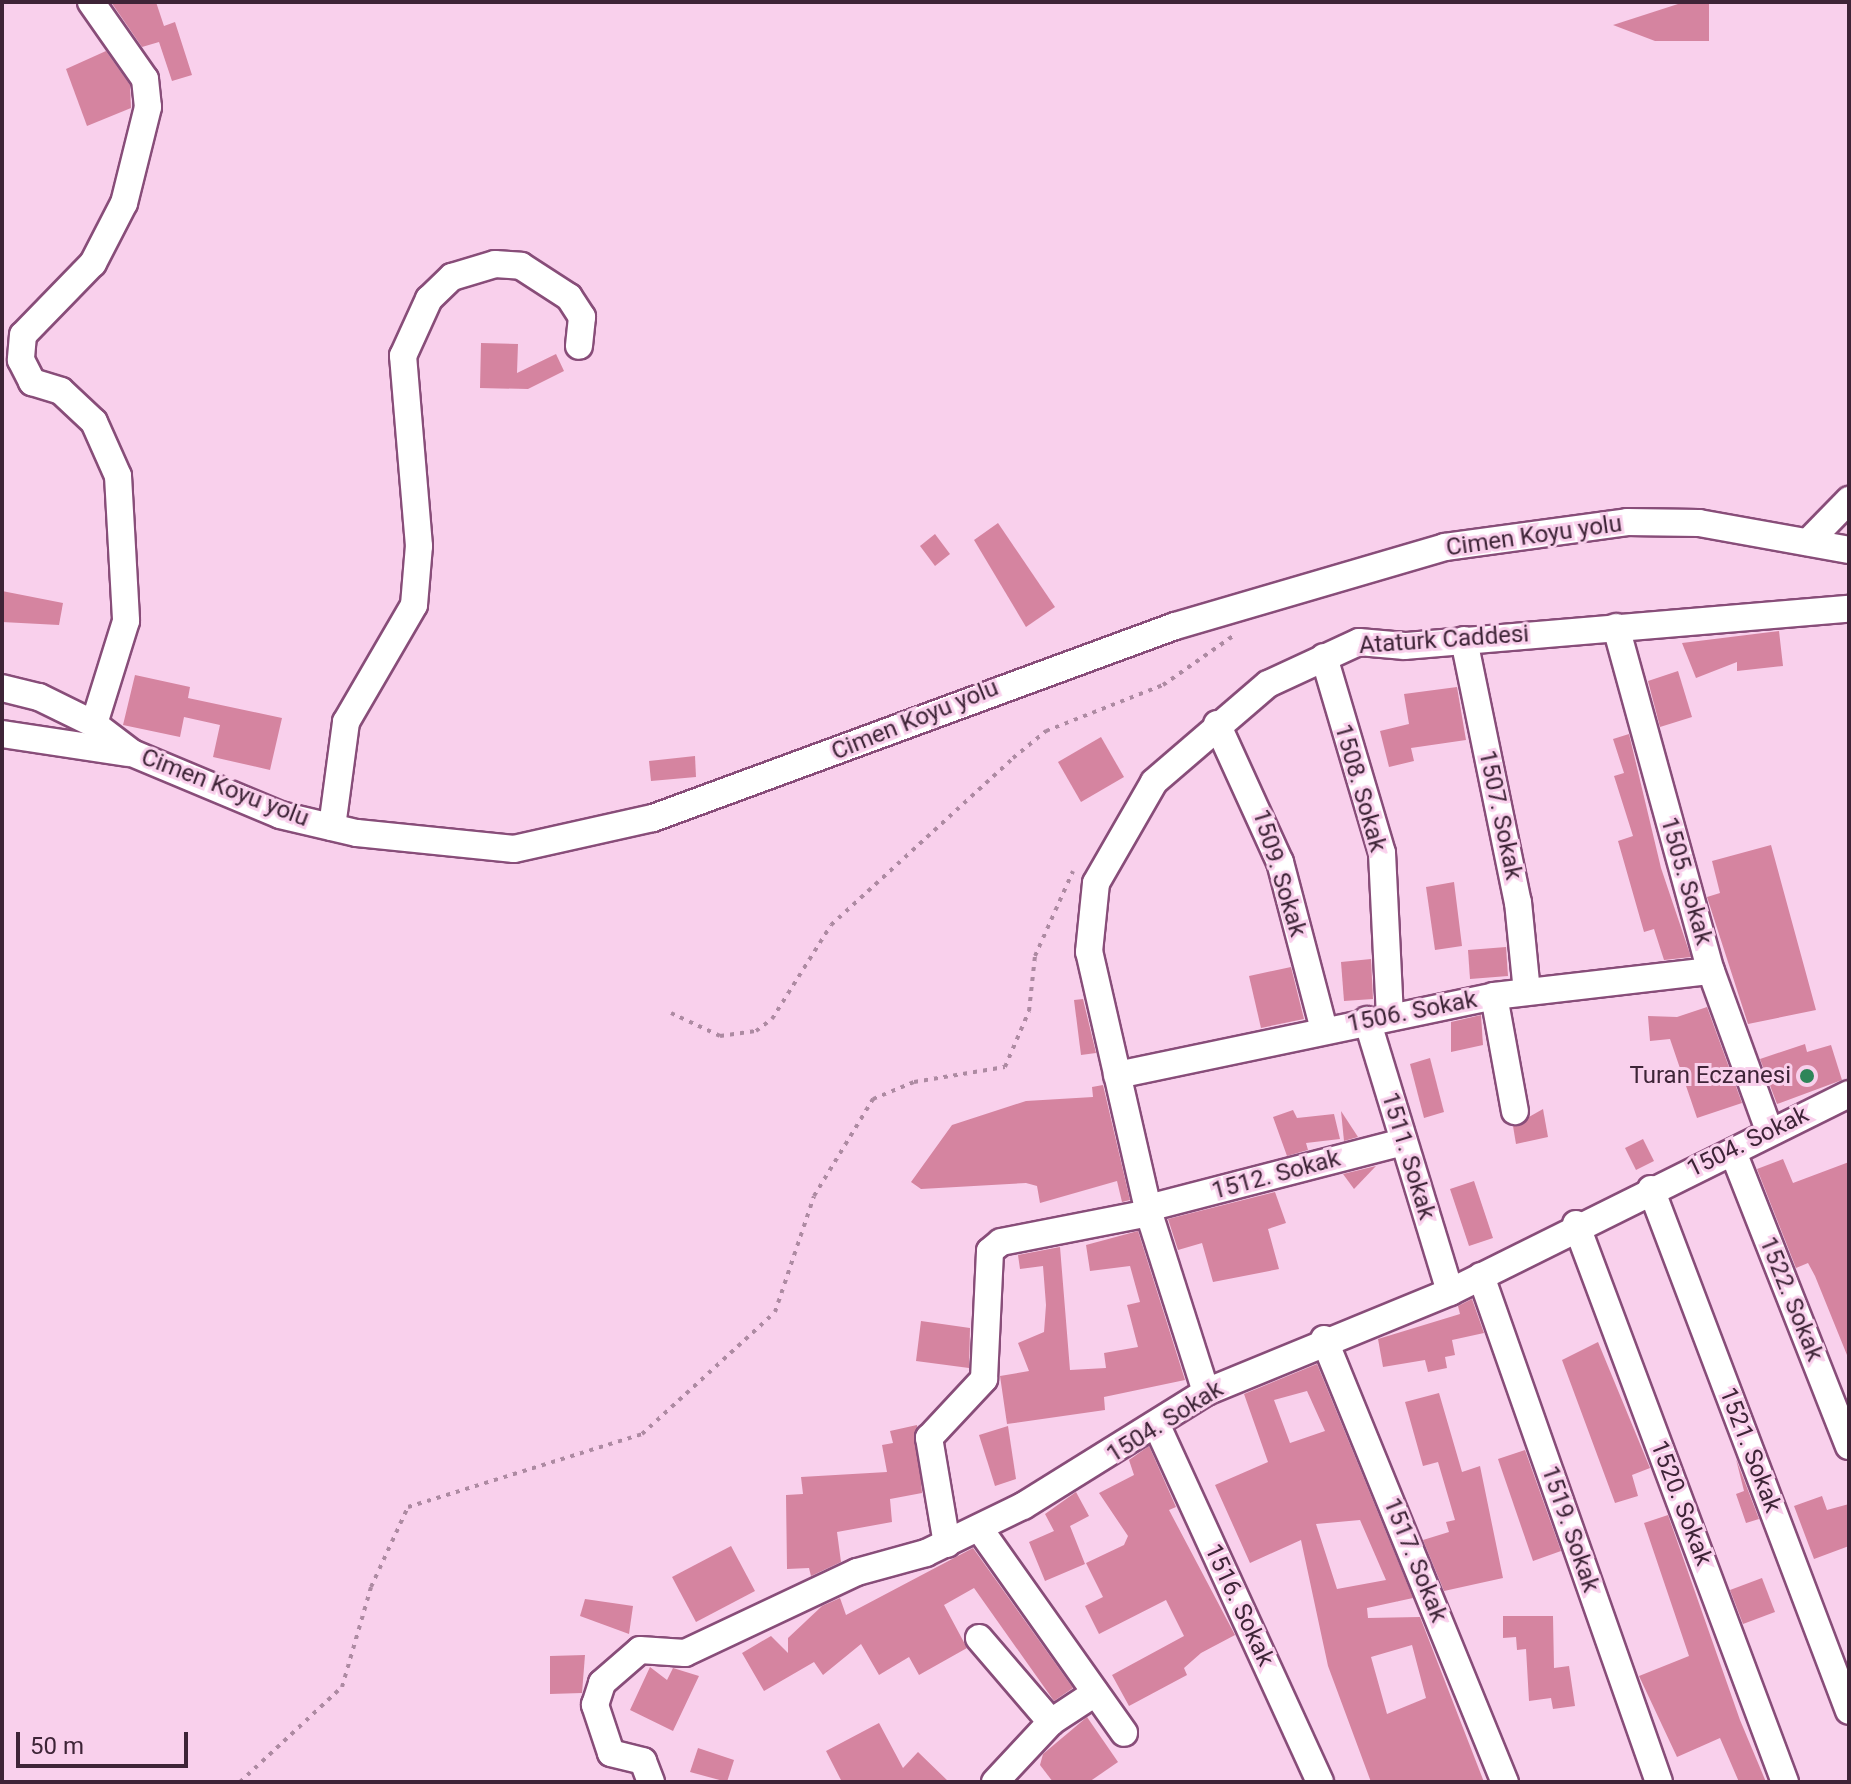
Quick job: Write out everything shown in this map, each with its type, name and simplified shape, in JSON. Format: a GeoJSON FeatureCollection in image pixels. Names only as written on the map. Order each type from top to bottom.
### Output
{"type":"FeatureCollection","features":[{"type":"Feature","properties":{"kind":"street"},"geometry":{"type":"LineString","coordinates":[[91,2],[145,79],[148,107],[124,203],[93,263],[23,335],[21,360],[32,382],[61,391],[94,422],[118,476],[126,621],[94,724]]}},
{"type":"Feature","properties":{"kind":"street"},"geometry":{"type":"LineString","coordinates":[[332,827],[346,722],[414,605],[419,546],[403,356],[429,299],[452,277],[495,264],[521,266],[569,297],[582,317],[579,346]]}},
{"type":"Feature","properties":{"kind":"street"},"geometry":{"type":"LineString","coordinates":[[1808,542],[1849,500]]}},
{"type":"Feature","properties":{"kind":"street","name":"Cimen Koyu yolu"},"geometry":{"type":"LineString","coordinates":[[2,688],[94,724],[132,753],[280,815],[332,827],[514,849],[583,836],[667,813],[1175,626],[1445,547],[1627,522],[1699,523],[1849,550]]}},
{"type":"Feature","properties":{"kind":"street","name":"Ataturk Caddesi"},"geometry":{"type":"LineString","coordinates":[[1206,1392],[1149,1210],[1089,952],[1096,883],[1154,782],[1217,724],[1268,684],[1359,642],[1464,640],[1849,609]]}},
{"type":"Feature","properties":{"kind":"street","name":"1505. Sokak"},"geometry":{"type":"LineString","coordinates":[[1616,627],[1711,971],[1769,1130]]}},
{"type":"Feature","properties":{"kind":"street","name":"1507. Sokak"},"geometry":{"type":"LineString","coordinates":[[1464,640],[1518,902],[1527,992]]}},
{"type":"Feature","properties":{"kind":"street","name":"1508. Sokak"},"geometry":{"type":"LineString","coordinates":[[1324,657],[1382,853],[1378,1019]]}},
{"type":"Feature","properties":{"kind":"street","name":"1509. Sokak"},"geometry":{"type":"LineString","coordinates":[[1217,724],[1280,862],[1324,1030]]}},
{"type":"Feature","properties":{"kind":"street"},"geometry":{"type":"LineString","coordinates":[[2,734],[132,753]]}},
{"type":"Feature","properties":{"kind":"street","name":"1506. Sokak"},"geometry":{"type":"LineString","coordinates":[[1117,1075],[1494,996],[1711,971]]}},
{"type":"Feature","properties":{"kind":"street"},"geometry":{"type":"LineString","coordinates":[[1494,996],[1515,1111]]}},
{"type":"Feature","properties":{"kind":"street","name":"1511. Sokak"},"geometry":{"type":"LineString","coordinates":[[1378,1019],[1404,1142],[1450,1292]]}},
{"type":"Feature","properties":{"kind":"street","name":"1504. Sokak"},"geometry":{"type":"LineString","coordinates":[[651,1782],[643,1761],[611,1753],[595,1705],[602,1683],[640,1650],[685,1653],[857,1572],[947,1544],[1158,1428],[1206,1392],[1324,1339],[1450,1292],[1576,1224],[1733,1152],[1769,1130],[1848,1096]]}},
{"type":"Feature","properties":{"kind":"street","name":"1512. Sokak"},"geometry":{"type":"LineString","coordinates":[[947,1544],[929,1438],[932,1427],[966,1406],[984,1379],[990,1251],[1001,1242],[1149,1210],[1404,1142]]}},
{"type":"Feature","properties":{"kind":"street","name":"1522. Sokak"},"geometry":{"type":"LineString","coordinates":[[1733,1152],[1849,1446]]}},
{"type":"Feature","properties":{"kind":"street","name":"1521. Sokak"},"geometry":{"type":"LineString","coordinates":[[1651,1189],[1849,1711]]}},
{"type":"Feature","properties":{"kind":"street","name":"1520. Sokak"},"geometry":{"type":"LineString","coordinates":[[1576,1224],[1785,1782]]}},
{"type":"Feature","properties":{"kind":"street","name":"1519. Sokak"},"geometry":{"type":"LineString","coordinates":[[1481,1276],[1659,1782]]}},
{"type":"Feature","properties":{"kind":"street","name":"1517. Sokak"},"geometry":{"type":"LineString","coordinates":[[1324,1339],[1505,1782]]}},
{"type":"Feature","properties":{"kind":"street","name":"1516. Sokak"},"geometry":{"type":"LineString","coordinates":[[1158,1428],[1320,1782]]}},
{"type":"Feature","properties":{"kind":"street"},"geometry":{"type":"LineString","coordinates":[[979,1528],[1124,1733]]}},
{"type":"Feature","properties":{"kind":"street"},"geometry":{"type":"LineString","coordinates":[[979,1638],[1051,1722]]}},
{"type":"Feature","properties":{"kind":"street"},"geometry":{"type":"LineString","coordinates":[[995,1782],[1051,1722],[1095,1693]]}},
{"type":"Feature","properties":{"kind":"path"},"geometry":{"type":"LineString","coordinates":[[671,1013],[720,1036],[756,1031],[772,1019],[831,925],[1013,758],[1046,731],[1163,685],[1239,631]]}},
{"type":"Feature","properties":{"kind":"path"},"geometry":{"type":"LineString","coordinates":[[240,1782],[342,1687],[371,1587],[408,1507],[642,1434],[775,1312],[814,1196],[873,1099],[914,1082],[1005,1067],[1029,1011],[1035,956],[1054,904],[1078,863]]}},
{"type":"Feature","properties":{"kind":"building"},"geometry":{"type":"Polygon","coordinates":[[[111,2],[156,2],[164,26],[175,22],[192,75],[172,81],[159,42],[142,47],[111,2]]]}},
{"type":"Feature","properties":{"kind":"building"},"geometry":{"type":"Polygon","coordinates":[[[1678,4],[1709,4],[1709,41],[1655,41],[1613,25],[1678,4]]]}},
{"type":"Feature","properties":{"kind":"building"},"geometry":{"type":"Polygon","coordinates":[[[106,51],[130,85],[131,108],[87,126],[66,69],[106,51]]]}},
{"type":"Feature","properties":{"kind":"building"},"geometry":{"type":"Polygon","coordinates":[[[481,343],[518,344],[517,373],[556,354],[564,371],[528,389],[480,388],[481,343]]]}},
{"type":"Feature","properties":{"kind":"building"},"geometry":{"type":"Polygon","coordinates":[[[998,523],[1055,607],[1026,627],[974,540],[998,523]]]}},
{"type":"Feature","properties":{"kind":"building"},"geometry":{"type":"Polygon","coordinates":[[[935,534],[950,554],[935,566],[920,546],[935,534]]]}},
{"type":"Feature","properties":{"kind":"building"},"geometry":{"type":"Polygon","coordinates":[[[2,591],[63,603],[59,625],[2,622],[2,591]]]}},
{"type":"Feature","properties":{"kind":"building"},"geometry":{"type":"Polygon","coordinates":[[[1779,631],[1783,666],[1737,671],[1737,662],[1696,678],[1682,643],[1779,631]]]}},
{"type":"Feature","properties":{"kind":"building"},"geometry":{"type":"Polygon","coordinates":[[[1678,671],[1692,717],[1660,727],[1648,681],[1678,671]]]}},
{"type":"Feature","properties":{"kind":"building"},"geometry":{"type":"Polygon","coordinates":[[[135,675],[190,687],[188,698],[282,718],[270,770],[213,757],[220,725],[184,717],[180,737],[123,725],[135,675]]]}},
{"type":"Feature","properties":{"kind":"building"},"geometry":{"type":"Polygon","coordinates":[[[1457,687],[1466,740],[1411,748],[1414,761],[1389,767],[1380,731],[1409,724],[1404,694],[1457,687]]]}},
{"type":"Feature","properties":{"kind":"building"},"geometry":{"type":"Polygon","coordinates":[[[1629,734],[1661,868],[1691,957],[1664,960],[1654,929],[1644,932],[1618,841],[1633,836],[1614,776],[1624,773],[1613,739],[1629,734]]]}},
{"type":"Feature","properties":{"kind":"building"},"geometry":{"type":"Polygon","coordinates":[[[1101,737],[1124,777],[1081,802],[1058,762],[1101,737]]]}},
{"type":"Feature","properties":{"kind":"building"},"geometry":{"type":"Polygon","coordinates":[[[695,756],[696,777],[651,781],[649,761],[695,756]]]}},
{"type":"Feature","properties":{"kind":"building"},"geometry":{"type":"Polygon","coordinates":[[[1771,845],[1816,1010],[1748,1024],[1707,897],[1720,893],[1712,861],[1771,845]]]}},
{"type":"Feature","properties":{"kind":"building"},"geometry":{"type":"Polygon","coordinates":[[[1454,882],[1462,946],[1435,950],[1426,887],[1454,882]]]}},
{"type":"Feature","properties":{"kind":"building"},"geometry":{"type":"Polygon","coordinates":[[[1506,947],[1508,976],[1470,979],[1468,950],[1506,947]]]}},
{"type":"Feature","properties":{"kind":"building"},"geometry":{"type":"Polygon","coordinates":[[[1371,959],[1373,999],[1344,1001],[1341,962],[1371,959]]]}},
{"type":"Feature","properties":{"kind":"building"},"geometry":{"type":"Polygon","coordinates":[[[1291,967],[1304,1019],[1261,1028],[1249,976],[1291,967]]]}},
{"type":"Feature","properties":{"kind":"building"},"geometry":{"type":"Polygon","coordinates":[[[1083,999],[1096,1053],[1081,1055],[1074,1000],[1083,999]]]}},
{"type":"Feature","properties":{"kind":"building"},"geometry":{"type":"Polygon","coordinates":[[[1707,1007],[1742,1103],[1697,1118],[1670,1039],[1650,1041],[1648,1016],[1677,1017],[1707,1007]]]}},
{"type":"Feature","properties":{"kind":"building"},"geometry":{"type":"Polygon","coordinates":[[[1481,1015],[1483,1045],[1451,1052],[1451,1022],[1481,1015]]]}},
{"type":"Feature","properties":{"kind":"building"},"geometry":{"type":"Polygon","coordinates":[[[1805,1044],[1807,1052],[1831,1045],[1842,1080],[1777,1104],[1760,1059],[1805,1044]]]}},
{"type":"Feature","properties":{"kind":"building"},"geometry":{"type":"Polygon","coordinates":[[[1430,1058],[1444,1112],[1424,1118],[1410,1064],[1430,1058]]]}},
{"type":"Feature","properties":{"kind":"building"},"geometry":{"type":"Polygon","coordinates":[[[1103,1085],[1130,1200],[1122,1202],[1117,1181],[1040,1203],[1037,1186],[1026,1183],[921,1189],[911,1182],[952,1125],[1026,1101],[1093,1097],[1092,1087],[1103,1085]]]}},
{"type":"Feature","properties":{"kind":"building"},"geometry":{"type":"Polygon","coordinates":[[[1543,1109],[1548,1137],[1516,1144],[1513,1126],[1543,1109]]]}},
{"type":"Feature","properties":{"kind":"building"},"geometry":{"type":"Polygon","coordinates":[[[1293,1110],[1297,1118],[1334,1114],[1340,1139],[1306,1143],[1308,1150],[1287,1156],[1273,1117],[1293,1110]]]}},
{"type":"Feature","properties":{"kind":"building"},"geometry":{"type":"Polygon","coordinates":[[[1341,1111],[1358,1137],[1344,1141],[1341,1111]]]}},
{"type":"Feature","properties":{"kind":"building"},"geometry":{"type":"Polygon","coordinates":[[[1643,1139],[1654,1161],[1636,1170],[1625,1148],[1643,1139]]]}},
{"type":"Feature","properties":{"kind":"building"},"geometry":{"type":"Polygon","coordinates":[[[1783,1159],[1793,1183],[1849,1162],[1849,1360],[1808,1263],[1796,1268],[1757,1169],[1783,1159]]]}},
{"type":"Feature","properties":{"kind":"building"},"geometry":{"type":"Polygon","coordinates":[[[1376,1166],[1354,1189],[1343,1174],[1376,1166]]]}},
{"type":"Feature","properties":{"kind":"building"},"geometry":{"type":"Polygon","coordinates":[[[1474,1181],[1493,1238],[1469,1246],[1450,1189],[1474,1181]]]}},
{"type":"Feature","properties":{"kind":"building"},"geometry":{"type":"Polygon","coordinates":[[[1275,1192],[1286,1223],[1268,1229],[1279,1269],[1213,1282],[1202,1243],[1178,1250],[1168,1219],[1275,1192]]]}},
{"type":"Feature","properties":{"kind":"building"},"geometry":{"type":"Polygon","coordinates":[[[1138,1231],[1185,1380],[1104,1397],[1105,1410],[1007,1424],[1000,1376],[1029,1371],[1018,1343],[1044,1332],[1046,1305],[1043,1266],[1020,1269],[1018,1255],[1060,1247],[1070,1370],[1106,1368],[1104,1353],[1138,1347],[1127,1305],[1140,1302],[1130,1266],[1090,1271],[1086,1245],[1138,1231]]]}},
{"type":"Feature","properties":{"kind":"building"},"geometry":{"type":"Polygon","coordinates":[[[1472,1299],[1484,1333],[1452,1340],[1455,1355],[1445,1357],[1447,1368],[1428,1372],[1425,1360],[1383,1367],[1378,1339],[1460,1314],[1458,1306],[1472,1299]]]}},
{"type":"Feature","properties":{"kind":"building"},"geometry":{"type":"Polygon","coordinates":[[[921,1321],[970,1328],[969,1368],[916,1361],[921,1321]]]}},
{"type":"Feature","properties":{"kind":"building"},"geometry":{"type":"Polygon","coordinates":[[[1598,1342],[1650,1468],[1632,1475],[1638,1496],[1615,1503],[1562,1360],[1598,1342]]]}},
{"type":"Feature","properties":{"kind":"building"},"geometry":{"type":"Polygon","coordinates":[[[1317,1364],[1413,1598],[1367,1608],[1368,1618],[1420,1617],[1484,1782],[1371,1782],[1328,1666],[1301,1540],[1250,1563],[1215,1485],[1268,1462],[1244,1394],[1317,1364]],[[1307,1391],[1274,1400],[1290,1443],[1325,1431],[1307,1391]],[[1360,1520],[1316,1524],[1337,1589],[1386,1580],[1360,1520]],[[1412,1645],[1371,1657],[1387,1714],[1426,1698],[1412,1645]]]}},
{"type":"Feature","properties":{"kind":"building"},"geometry":{"type":"Polygon","coordinates":[[[1439,1393],[1462,1472],[1480,1466],[1503,1578],[1444,1591],[1423,1540],[1449,1532],[1446,1522],[1455,1520],[1438,1462],[1423,1466],[1405,1402],[1439,1393]]]}},
{"type":"Feature","properties":{"kind":"building"},"geometry":{"type":"Polygon","coordinates":[[[917,1425],[922,1493],[890,1499],[892,1522],[837,1532],[841,1562],[811,1576],[809,1568],[787,1569],[786,1495],[803,1494],[801,1477],[887,1472],[882,1445],[893,1443],[890,1431],[917,1425]]]}},
{"type":"Feature","properties":{"kind":"building"},"geometry":{"type":"Polygon","coordinates":[[[1008,1426],[1016,1479],[995,1486],[979,1435],[1008,1426]]]}},
{"type":"Feature","properties":{"kind":"building"},"geometry":{"type":"Polygon","coordinates":[[[1149,1446],[1176,1507],[1169,1510],[1235,1635],[1201,1653],[1184,1668],[1187,1675],[1129,1706],[1112,1675],[1184,1636],[1166,1600],[1099,1634],[1085,1606],[1103,1597],[1086,1563],[1124,1545],[1128,1536],[1099,1493],[1134,1475],[1129,1460],[1149,1446]]]}},
{"type":"Feature","properties":{"kind":"building"},"geometry":{"type":"Polygon","coordinates":[[[1525,1450],[1561,1551],[1533,1561],[1498,1459],[1525,1450]]]}},
{"type":"Feature","properties":{"kind":"building"},"geometry":{"type":"Polygon","coordinates":[[[1736,1459],[1759,1519],[1746,1523],[1736,1494],[1744,1491],[1736,1459]]]}},
{"type":"Feature","properties":{"kind":"building"},"geometry":{"type":"Polygon","coordinates":[[[1076,1492],[1089,1516],[1070,1526],[1085,1564],[1045,1581],[1029,1542],[1054,1531],[1045,1514],[1076,1492]]]}},
{"type":"Feature","properties":{"kind":"building"},"geometry":{"type":"Polygon","coordinates":[[[1822,1496],[1827,1510],[1849,1504],[1849,1546],[1814,1559],[1794,1506],[1822,1496]]]}},
{"type":"Feature","properties":{"kind":"building"},"geometry":{"type":"Polygon","coordinates":[[[1668,1515],[1740,1720],[1766,1782],[1739,1782],[1720,1738],[1677,1757],[1639,1676],[1689,1656],[1644,1523],[1668,1515]]]}},
{"type":"Feature","properties":{"kind":"building"},"geometry":{"type":"Polygon","coordinates":[[[731,1546],[755,1591],[696,1622],[672,1577],[731,1546]]]}},
{"type":"Feature","properties":{"kind":"building"},"geometry":{"type":"Polygon","coordinates":[[[973,1548],[1073,1688],[1054,1701],[974,1588],[944,1605],[967,1648],[919,1675],[909,1657],[879,1675],[861,1644],[823,1675],[814,1662],[764,1691],[742,1653],[771,1636],[788,1653],[788,1638],[822,1606],[840,1598],[846,1615],[973,1548]]]}},
{"type":"Feature","properties":{"kind":"building"},"geometry":{"type":"Polygon","coordinates":[[[1762,1578],[1775,1612],[1743,1624],[1730,1590],[1762,1578]]]}},
{"type":"Feature","properties":{"kind":"building"},"geometry":{"type":"Polygon","coordinates":[[[585,1599],[633,1606],[629,1634],[580,1616],[585,1599]]]}},
{"type":"Feature","properties":{"kind":"building"},"geometry":{"type":"Polygon","coordinates":[[[1503,1616],[1553,1616],[1554,1668],[1569,1666],[1575,1706],[1553,1709],[1551,1698],[1529,1701],[1526,1649],[1517,1650],[1516,1637],[1503,1638],[1503,1616]]]}},
{"type":"Feature","properties":{"kind":"building"},"geometry":{"type":"Polygon","coordinates":[[[585,1655],[582,1693],[550,1694],[550,1656],[585,1655]]]}},
{"type":"Feature","properties":{"kind":"building"},"geometry":{"type":"Polygon","coordinates":[[[650,1667],[667,1680],[673,1668],[699,1676],[673,1731],[630,1710],[650,1667]]]}},
{"type":"Feature","properties":{"kind":"building"},"geometry":{"type":"Polygon","coordinates":[[[1087,1717],[1118,1762],[1089,1782],[1053,1782],[1040,1765],[1043,1754],[1087,1717]]]}},
{"type":"Feature","properties":{"kind":"building"},"geometry":{"type":"Polygon","coordinates":[[[879,1723],[903,1768],[918,1752],[949,1782],[842,1782],[826,1751],[879,1723]]]}},
{"type":"Feature","properties":{"kind":"building"},"geometry":{"type":"Polygon","coordinates":[[[698,1748],[734,1760],[727,1782],[690,1772],[698,1748]]]}},
{"type":"Feature","properties":{"kind":"place","name":"Turan Eczanesi"},"geometry":{"type":"Point","coordinates":[1807,1076]}}]}
